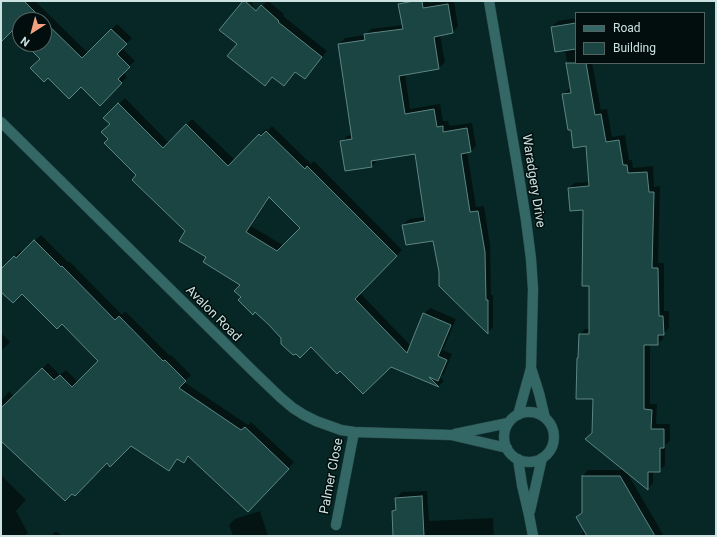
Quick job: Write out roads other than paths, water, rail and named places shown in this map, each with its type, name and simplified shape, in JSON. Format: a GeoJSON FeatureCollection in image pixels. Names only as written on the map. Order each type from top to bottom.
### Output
{"type":"FeatureCollection","features":[{"type":"Feature","properties":{"kind":"street","name":"Waradgery Drive"},"geometry":{"type":"LineString","coordinates":[[489,1],[521,185],[531,259],[533,297],[531,368],[518,415]]}},
{"type":"Feature","properties":{"kind":"street","name":"Avalon Road"},"geometry":{"type":"LineString","coordinates":[[1,122],[280,398],[292,408],[316,421],[341,430],[354,432],[451,435],[506,448]]}},
{"type":"Feature","properties":{"kind":"street","name":"Waradgery Drive"},"geometry":{"type":"LineString","coordinates":[[531,368],[545,418]]}},
{"type":"Feature","properties":{"kind":"street"},"geometry":{"type":"LineString","coordinates":[[524,413],[539,414],[550,424],[553,431],[554,439],[552,447],[548,453],[534,462],[526,462],[518,459],[511,455],[506,448],[504,442],[505,429],[508,423],[518,415],[524,413]]}},
{"type":"Feature","properties":{"kind":"street","name":"Avalon Road"},"geometry":{"type":"LineString","coordinates":[[451,435],[508,423]]}},
{"type":"Feature","properties":{"kind":"street","name":"Palmer Close"},"geometry":{"type":"LineString","coordinates":[[336,525],[354,432]]}},
{"type":"Feature","properties":{"kind":"street"},"geometry":{"type":"LineString","coordinates":[[529,515],[542,458]]}},
{"type":"Feature","properties":{"kind":"street"},"geometry":{"type":"LineString","coordinates":[[518,459],[533,536]]}}]}
